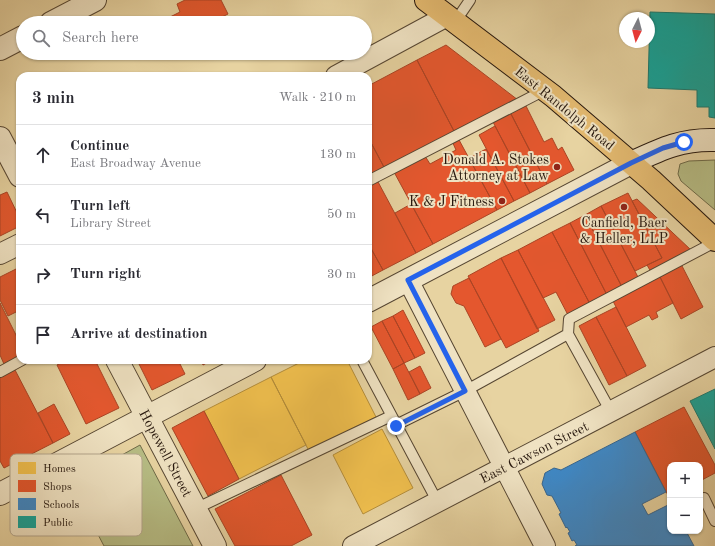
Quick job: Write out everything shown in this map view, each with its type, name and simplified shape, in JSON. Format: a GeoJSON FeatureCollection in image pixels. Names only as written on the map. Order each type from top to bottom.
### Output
{"type":"FeatureCollection","features":[{"type":"Feature","properties":{"kind":"highway","name":"East Randolph Road"},"geometry":{"type":"LineString","coordinates":[[426,0],[544,90],[631,163],[715,241]]}},
{"type":"Feature","properties":{"kind":"street"},"geometry":{"type":"LineString","coordinates":[[64,16],[95,0]]}},
{"type":"Feature","properties":{"kind":"street"},"geometry":{"type":"LineString","coordinates":[[372,58],[451,19]]}},
{"type":"Feature","properties":{"kind":"street"},"geometry":{"type":"LineString","coordinates":[[0,49],[16,41]]}},
{"type":"Feature","properties":{"kind":"street"},"geometry":{"type":"LineString","coordinates":[[344,72],[368,60]]}},
{"type":"Feature","properties":{"kind":"street"},"geometry":{"type":"LineString","coordinates":[[0,138],[16,168]]}},
{"type":"Feature","properties":{"kind":"street"},"geometry":{"type":"LineString","coordinates":[[372,299],[631,163],[663,148],[684,142],[715,140]]}},
{"type":"Feature","properties":{"kind":"street"},"geometry":{"type":"LineString","coordinates":[[0,254],[16,246]]}},
{"type":"Feature","properties":{"kind":"street"},"geometry":{"type":"LineString","coordinates":[[408,280],[545,546]]}},
{"type":"Feature","properties":{"kind":"street","name":"East Cawson Street"},"geometry":{"type":"LineString","coordinates":[[353,546],[715,357]]}},
{"type":"Feature","properties":{"kind":"street","name":"Hopewell Street"},"geometry":{"type":"LineString","coordinates":[[119,364],[214,546]]}},
{"type":"Feature","properties":{"kind":"street"},"geometry":{"type":"LineString","coordinates":[[76,454],[248,364]]}},
{"type":"Feature","properties":{"kind":"street"},"geometry":{"type":"LineString","coordinates":[[0,494],[10,489]]}},
{"type":"Feature","properties":{"kind":"lane"},"geometry":{"type":"LineString","coordinates":[[451,19],[470,0]]}},
{"type":"Feature","properties":{"kind":"lane"},"geometry":{"type":"LineString","coordinates":[[372,179],[544,90]]}},
{"type":"Feature","properties":{"kind":"lane"},"geometry":{"type":"LineString","coordinates":[[611,412],[568,334],[569,319],[715,241]]}},
{"type":"Feature","properties":{"kind":"lane"},"geometry":{"type":"LineString","coordinates":[[396,426],[465,391],[568,334]]}},
{"type":"Feature","properties":{"kind":"lane"},"geometry":{"type":"LineString","coordinates":[[0,372],[16,363]]}},
{"type":"Feature","properties":{"kind":"lane"},"geometry":{"type":"LineString","coordinates":[[364,364],[437,502]]}},
{"type":"Feature","properties":{"kind":"lane"},"geometry":{"type":"LineString","coordinates":[[195,509],[391,416]]}},
{"type":"Feature","properties":{"kind":"lane"},"geometry":{"type":"LineString","coordinates":[[704,498],[715,521]]}},
{"type":"Feature","properties":{"kind":"green space"},"geometry":{"type":"Polygon","coordinates":[[[715,160],[715,210],[681,181],[678,174],[680,164],[689,161],[715,160]]]}},
{"type":"Feature","properties":{"kind":"green space"},"geometry":{"type":"Polygon","coordinates":[[[140,445],[193,546],[104,546],[99,536],[142,536],[142,454],[124,454],[140,445]]]}},
{"type":"Feature","properties":{"kind":"building: Homes"},"geometry":{"type":"Polygon","coordinates":[[[297,364],[349,364],[376,417],[309,451],[271,377],[297,364]]]}},
{"type":"Feature","properties":{"kind":"building: Homes"},"geometry":{"type":"Polygon","coordinates":[[[271,377],[306,445],[239,479],[204,411],[271,377]]]}},
{"type":"Feature","properties":{"kind":"building: Homes"},"geometry":{"type":"Polygon","coordinates":[[[382,429],[413,488],[363,514],[333,455],[382,429]]]}},
{"type":"Feature","properties":{"kind":"building: Shops"},"geometry":{"type":"Polygon","coordinates":[[[185,0],[221,0],[228,14],[224,16],[172,16],[180,12],[177,4],[185,0]]]}},
{"type":"Feature","properties":{"kind":"building: Shops"},"geometry":{"type":"Polygon","coordinates":[[[446,45],[518,100],[455,133],[417,60],[446,45]]]}},
{"type":"Feature","properties":{"kind":"building: Shops"},"geometry":{"type":"Polygon","coordinates":[[[417,60],[455,133],[385,169],[372,145],[372,84],[417,60]]]}},
{"type":"Feature","properties":{"kind":"building: Shops"},"geometry":{"type":"Polygon","coordinates":[[[525,104],[544,142],[552,138],[558,150],[562,147],[574,170],[547,184],[510,112],[525,104]]]}},
{"type":"Feature","properties":{"kind":"building: Shops"},"geometry":{"type":"Polygon","coordinates":[[[510,112],[547,184],[530,193],[492,120],[510,112]]]}},
{"type":"Feature","properties":{"kind":"building: Shops"},"geometry":{"type":"Polygon","coordinates":[[[495,126],[530,193],[514,201],[479,135],[495,126]]]}},
{"type":"Feature","properties":{"kind":"building: Shops"},"geometry":{"type":"Polygon","coordinates":[[[458,138],[497,210],[433,244],[394,172],[425,156],[430,164],[456,150],[452,141],[458,138]]]}},
{"type":"Feature","properties":{"kind":"building: Shops"},"geometry":{"type":"Polygon","coordinates":[[[372,145],[385,169],[372,176],[372,145]]]}},
{"type":"Feature","properties":{"kind":"building: Shops"},"geometry":{"type":"Polygon","coordinates":[[[486,149],[514,201],[497,210],[469,158],[486,149]]]}},
{"type":"Feature","properties":{"kind":"building: Shops"},"geometry":{"type":"Polygon","coordinates":[[[377,180],[416,253],[383,270],[372,250],[372,183],[377,180]]]}},
{"type":"Feature","properties":{"kind":"building: Shops"},"geometry":{"type":"Polygon","coordinates":[[[7,192],[16,211],[16,228],[0,236],[0,195],[7,192]]]}},
{"type":"Feature","properties":{"kind":"building: Shops"},"geometry":{"type":"Polygon","coordinates":[[[628,193],[662,258],[635,271],[601,206],[628,193]]]}},
{"type":"Feature","properties":{"kind":"building: Shops"},"geometry":{"type":"Polygon","coordinates":[[[637,199],[691,250],[651,272],[647,265],[662,258],[632,201],[637,199]]]}},
{"type":"Feature","properties":{"kind":"building: Shops"},"geometry":{"type":"Polygon","coordinates":[[[411,204],[433,244],[416,253],[395,213],[411,204]]]}},
{"type":"Feature","properties":{"kind":"building: Shops"},"geometry":{"type":"Polygon","coordinates":[[[601,206],[639,279],[622,287],[585,215],[601,206]]]}},
{"type":"Feature","properties":{"kind":"building: Shops"},"geometry":{"type":"Polygon","coordinates":[[[585,215],[622,287],[607,295],[570,223],[585,215]]]}},
{"type":"Feature","properties":{"kind":"building: Shops"},"geometry":{"type":"Polygon","coordinates":[[[570,223],[607,295],[590,304],[552,232],[570,223]]]}},
{"type":"Feature","properties":{"kind":"building: Shops"},"geometry":{"type":"Polygon","coordinates":[[[552,232],[590,304],[568,315],[556,292],[543,298],[518,250],[552,232]]]}},
{"type":"Feature","properties":{"kind":"building: Shops"},"geometry":{"type":"Polygon","coordinates":[[[372,250],[383,270],[372,276],[372,250]]]}},
{"type":"Feature","properties":{"kind":"building: Shops"},"geometry":{"type":"Polygon","coordinates":[[[518,250],[555,320],[537,329],[501,258],[518,250]]]}},
{"type":"Feature","properties":{"kind":"building: Shops"},"geometry":{"type":"Polygon","coordinates":[[[501,258],[539,331],[506,348],[468,276],[501,258]]]}},
{"type":"Feature","properties":{"kind":"building: Shops"},"geometry":{"type":"Polygon","coordinates":[[[681,264],[703,307],[681,319],[659,275],[681,264]]]}},
{"type":"Feature","properties":{"kind":"building: Shops"},"geometry":{"type":"Polygon","coordinates":[[[16,269],[16,312],[8,316],[0,300],[0,277],[16,269]]]}},
{"type":"Feature","properties":{"kind":"building: Shops"},"geometry":{"type":"Polygon","coordinates":[[[659,275],[673,303],[656,312],[658,317],[652,320],[649,315],[626,327],[612,299],[659,275]]]}},
{"type":"Feature","properties":{"kind":"building: Shops"},"geometry":{"type":"Polygon","coordinates":[[[469,278],[501,339],[485,347],[464,306],[456,303],[451,294],[453,286],[469,278]]]}},
{"type":"Feature","properties":{"kind":"building: Shops"},"geometry":{"type":"Polygon","coordinates":[[[0,303],[16,335],[16,358],[4,364],[0,355],[0,303]]]}},
{"type":"Feature","properties":{"kind":"building: Shops"},"geometry":{"type":"Polygon","coordinates":[[[616,307],[646,366],[627,376],[596,317],[616,307]]]}},
{"type":"Feature","properties":{"kind":"building: Shops"},"geometry":{"type":"Polygon","coordinates":[[[403,310],[425,353],[415,358],[393,316],[403,310]]]}},
{"type":"Feature","properties":{"kind":"building: Shops"},"geometry":{"type":"Polygon","coordinates":[[[393,316],[415,358],[404,363],[382,321],[393,316]]]}},
{"type":"Feature","properties":{"kind":"building: Shops"},"geometry":{"type":"Polygon","coordinates":[[[596,317],[627,376],[609,385],[579,326],[596,317]]]}},
{"type":"Feature","properties":{"kind":"building: Shops"},"geometry":{"type":"Polygon","coordinates":[[[382,321],[404,363],[393,369],[372,326],[382,321]]]}},
{"type":"Feature","properties":{"kind":"building: Shops"},"geometry":{"type":"Polygon","coordinates":[[[404,363],[420,394],[408,400],[393,369],[404,363]]]}},
{"type":"Feature","properties":{"kind":"building: Shops"},"geometry":{"type":"Polygon","coordinates":[[[97,364],[119,408],[86,424],[57,365],[97,364]]]}},
{"type":"Feature","properties":{"kind":"building: Shops"},"geometry":{"type":"Polygon","coordinates":[[[139,364],[180,364],[185,374],[152,390],[139,364]]]}},
{"type":"Feature","properties":{"kind":"building: Shops"},"geometry":{"type":"Polygon","coordinates":[[[420,366],[431,388],[420,394],[409,372],[420,366]]]}},
{"type":"Feature","properties":{"kind":"building: Shops"},"geometry":{"type":"Polygon","coordinates":[[[15,370],[53,443],[31,454],[10,454],[10,465],[4,468],[0,461],[0,377],[15,370]]]}},
{"type":"Feature","properties":{"kind":"building: Shops"},"geometry":{"type":"Polygon","coordinates":[[[54,404],[70,434],[53,443],[38,413],[54,404]]]}},
{"type":"Feature","properties":{"kind":"building: Shops"},"geometry":{"type":"Polygon","coordinates":[[[684,407],[715,465],[715,473],[703,479],[703,462],[667,462],[667,493],[635,432],[684,407]]]}},
{"type":"Feature","properties":{"kind":"building: Shops"},"geometry":{"type":"Polygon","coordinates":[[[204,411],[239,479],[208,496],[172,428],[204,411]]]}},
{"type":"Feature","properties":{"kind":"building: Shops"},"geometry":{"type":"Polygon","coordinates":[[[281,475],[312,535],[291,546],[235,546],[215,509],[281,475]]]}},
{"type":"Feature","properties":{"kind":"building: Schools"},"geometry":{"type":"Polygon","coordinates":[[[635,432],[666,492],[642,504],[648,515],[667,506],[667,534],[688,534],[694,546],[575,546],[577,545],[574,540],[572,541],[568,533],[570,532],[567,527],[566,528],[559,514],[561,513],[552,496],[547,495],[542,484],[545,473],[554,468],[561,470],[635,432]]]}},
{"type":"Feature","properties":{"kind":"building: Public"},"geometry":{"type":"Polygon","coordinates":[[[655,12],[715,14],[715,118],[709,117],[709,107],[697,107],[697,90],[648,88],[649,48],[655,48],[655,12]]]}},
{"type":"Feature","properties":{"kind":"building: Public"},"geometry":{"type":"Polygon","coordinates":[[[715,389],[715,449],[690,401],[715,389]]]}},
{"type":"Feature","properties":{"kind":"place","name":"Donald A. Stokes Attorney at Law"},"geometry":{"type":"Point","coordinates":[557,167]}},
{"type":"Feature","properties":{"kind":"place","name":"K & J Fitness"},"geometry":{"type":"Point","coordinates":[502,201]}},
{"type":"Feature","properties":{"kind":"place","name":"Canfield, Baer & Heller, LLP"},"geometry":{"type":"Point","coordinates":[624,207]}},
{"type":"Feature","properties":{"kind":"route"},"geometry":{"type":"LineString","coordinates":[[396,426],[465,391],[408,280],[631,163],[663,148],[684,142]]}}]}
